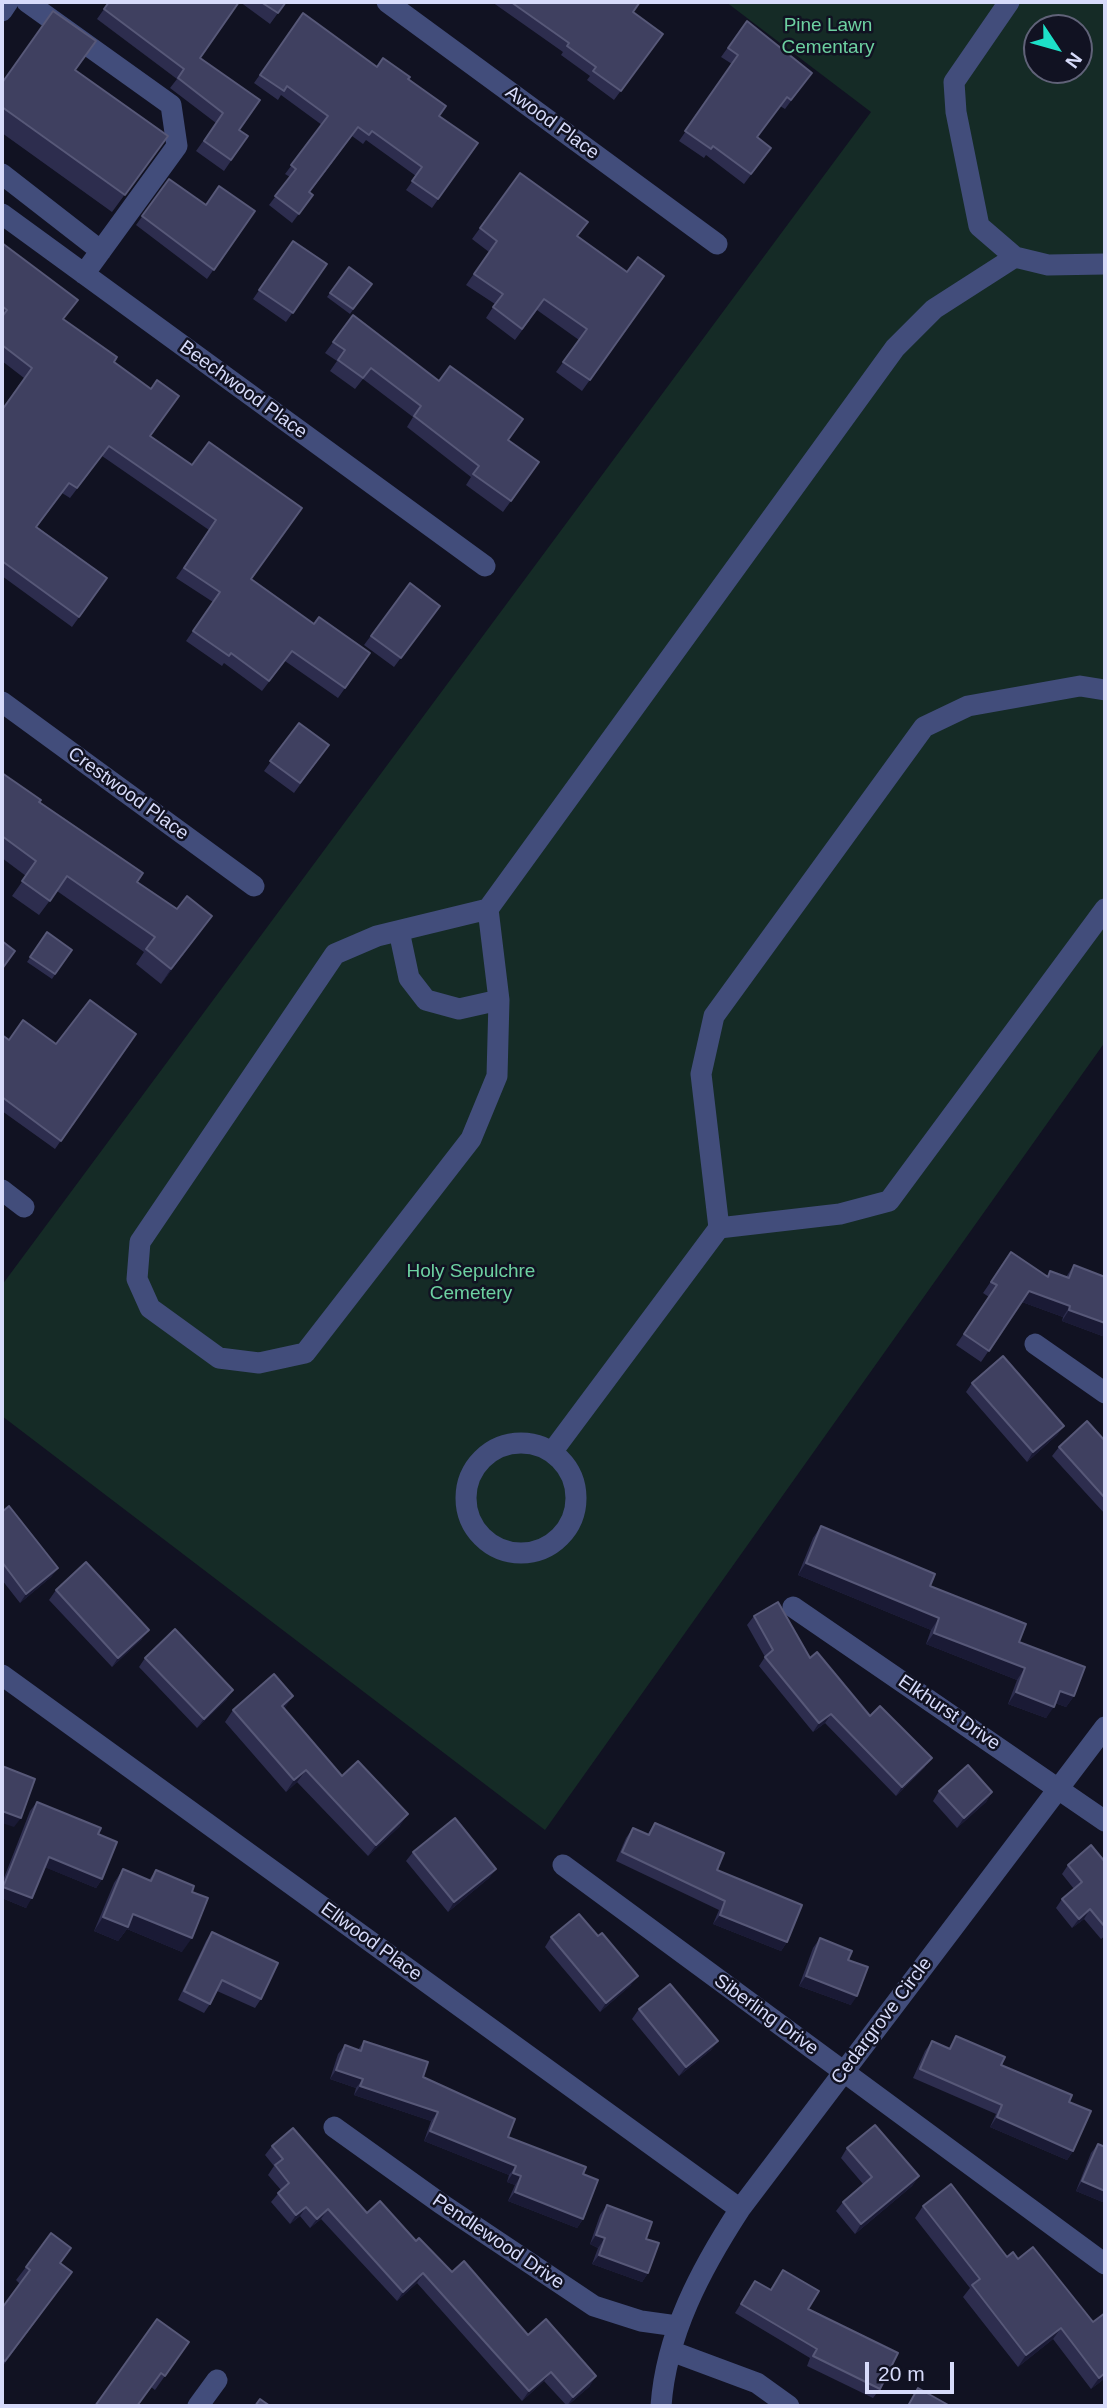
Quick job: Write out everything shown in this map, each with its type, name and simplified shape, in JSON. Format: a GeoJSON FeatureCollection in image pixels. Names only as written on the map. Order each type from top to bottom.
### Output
{"type":"FeatureCollection","features":[{"type":"Feature","properties":{"kind":"street"},"geometry":{"type":"LineString","coordinates":[[2,11],[8,2]]}},
{"type":"Feature","properties":{"kind":"street"},"geometry":{"type":"LineString","coordinates":[[27,2],[171,105],[177,146],[84,274]]}},
{"type":"Feature","properties":{"kind":"street","name":"Awood Place"},"geometry":{"type":"LineString","coordinates":[[387,2],[717,244]]}},
{"type":"Feature","properties":{"kind":"street"},"geometry":{"type":"LineString","coordinates":[[1009,2],[954,82],[956,112],[979,226],[1015,257],[1048,265],[1105,264]]}},
{"type":"Feature","properties":{"kind":"street"},"geometry":{"type":"LineString","coordinates":[[2,174],[100,251]]}},
{"type":"Feature","properties":{"kind":"street","name":"Beechwood Place"},"geometry":{"type":"LineString","coordinates":[[2,214],[485,566]]}},
{"type":"Feature","properties":{"kind":"street"},"geometry":{"type":"LineString","coordinates":[[488,909],[499,1000],[497,1076],[471,1139],[305,1353],[259,1363],[219,1358],[150,1308],[137,1279],[139,1242],[335,954],[398,930],[488,909],[895,348],[934,309],[1015,257]]}},
{"type":"Feature","properties":{"kind":"street"},"geometry":{"type":"LineString","coordinates":[[552,1452],[719,1228],[701,1074],[714,1016],[924,727],[968,706],[1080,686],[1105,690]]}},
{"type":"Feature","properties":{"kind":"street","name":"Crestwood Place"},"geometry":{"type":"LineString","coordinates":[[2,702],[254,886]]}},
{"type":"Feature","properties":{"kind":"street"},"geometry":{"type":"LineString","coordinates":[[719,1228],[840,1214],[889,1201],[1105,909]]}},
{"type":"Feature","properties":{"kind":"street"},"geometry":{"type":"LineString","coordinates":[[398,930],[409,978],[426,1000],[458,1009],[499,1000]]}},
{"type":"Feature","properties":{"kind":"street"},"geometry":{"type":"LineString","coordinates":[[2,1190],[24,1207]]}},
{"type":"Feature","properties":{"kind":"street"},"geometry":{"type":"LineString","coordinates":[[1035,1344],[1105,1393]]}},
{"type":"Feature","properties":{"kind":"street"},"geometry":{"type":"LineString","coordinates":[[512,1443],[532,1443],[552,1452],[566,1465],[577,1497],[574,1516],[567,1528],[554,1542],[535,1552],[516,1553],[490,1544],[476,1530],[466,1503],[468,1484],[475,1467],[489,1453],[512,1443]]}},
{"type":"Feature","properties":{"kind":"street","name":"Elkhurst Drive"},"geometry":{"type":"LineString","coordinates":[[793,1607],[1105,1821]]}},
{"type":"Feature","properties":{"kind":"street","name":"Ellwood Place"},"geometry":{"type":"LineString","coordinates":[[2,1675],[740,2209]]}},
{"type":"Feature","properties":{"kind":"street","name":"Cedargrove Circle"},"geometry":{"type":"LineString","coordinates":[[671,2351],[677,2326],[715,2247],[740,2209],[1105,1727]]}},
{"type":"Feature","properties":{"kind":"street","name":"Siberling Drive"},"geometry":{"type":"LineString","coordinates":[[563,1865],[1105,2264]]}},
{"type":"Feature","properties":{"kind":"street","name":"Pendlewood Drive"},"geometry":{"type":"LineString","coordinates":[[334,2127],[440,2203],[594,2306],[641,2321],[677,2326]]}},
{"type":"Feature","properties":{"kind":"street"},"geometry":{"type":"LineString","coordinates":[[661,2406],[671,2351],[757,2383],[789,2406]]}},
{"type":"Feature","properties":{"kind":"street"},"geometry":{"type":"LineString","coordinates":[[198,2406],[217,2380]]}},
{"type":"Feature","properties":{"kind":"green space","name":"Holy Sepulchre Cemetery"},"geometry":{"type":"Polygon","coordinates":[[[726,2],[1105,2],[1105,1042],[545,1830],[2,1416],[2,1285],[871,112],[726,2]]]}},
{"type":"Feature","properties":{"kind":"building"},"geometry":{"type":"Polygon","coordinates":[[[109,2],[239,2],[200,58],[260,100],[239,130],[248,136],[231,160],[204,141],[223,113],[178,78],[184,69],[104,9],[109,2]]]}},
{"type":"Feature","properties":{"kind":"building"},"geometry":{"type":"Polygon","coordinates":[[[261,2],[286,2],[278,13],[261,2]]]}},
{"type":"Feature","properties":{"kind":"building"},"geometry":{"type":"Polygon","coordinates":[[[511,2],[640,2],[633,12],[663,34],[621,91],[593,71],[596,67],[567,46],[569,43],[511,2]]]}},
{"type":"Feature","properties":{"kind":"building"},"geometry":{"type":"Polygon","coordinates":[[[53,11],[96,41],[75,70],[168,136],[125,195],[2,107],[2,83],[53,11]]]}},
{"type":"Feature","properties":{"kind":"building"},"geometry":{"type":"Polygon","coordinates":[[[303,13],[377,67],[383,58],[410,77],[408,79],[446,106],[439,116],[478,143],[438,199],[412,181],[422,167],[372,131],[369,135],[358,127],[309,192],[313,195],[299,214],[275,196],[296,169],[291,165],[328,116],[287,86],[284,91],[260,75],[303,13]]]}},
{"type":"Feature","properties":{"kind":"building"},"geometry":{"type":"Polygon","coordinates":[[[747,21],[812,73],[791,100],[787,97],[757,137],[771,148],[751,174],[713,146],[711,149],[685,131],[738,55],[728,48],[747,21]]]}},
{"type":"Feature","properties":{"kind":"building"},"geometry":{"type":"Polygon","coordinates":[[[520,173],[588,222],[577,236],[627,272],[638,257],[664,276],[590,380],[563,362],[587,329],[544,299],[522,329],[493,307],[503,294],[474,274],[497,241],[480,228],[520,173]]]}},
{"type":"Feature","properties":{"kind":"building"},"geometry":{"type":"Polygon","coordinates":[[[169,179],[206,205],[219,186],[255,211],[214,270],[142,216],[169,179]]]}},
{"type":"Feature","properties":{"kind":"building"},"geometry":{"type":"Polygon","coordinates":[[[293,241],[327,264],[293,313],[259,290],[293,241]]]}},
{"type":"Feature","properties":{"kind":"building"},"geometry":{"type":"Polygon","coordinates":[[[2,243],[78,300],[63,319],[117,357],[114,362],[151,389],[157,380],[179,396],[150,436],[192,465],[209,442],[302,508],[251,579],[314,624],[319,617],[370,653],[345,688],[292,651],[269,681],[231,653],[229,656],[193,631],[220,592],[184,568],[216,520],[109,446],[77,488],[69,483],[36,527],[107,578],[79,617],[2,561],[2,410],[32,368],[2,345],[2,317],[7,310],[2,306],[2,243]]]}},
{"type":"Feature","properties":{"kind":"building"},"geometry":{"type":"Polygon","coordinates":[[[349,267],[372,284],[353,309],[330,293],[349,267]]]}},
{"type":"Feature","properties":{"kind":"building"},"geometry":{"type":"Polygon","coordinates":[[[353,315],[439,381],[450,366],[523,419],[508,440],[539,462],[511,501],[473,474],[479,466],[414,416],[421,406],[371,368],[363,378],[338,360],[345,350],[333,342],[353,315]]]}},
{"type":"Feature","properties":{"kind":"building"},"geometry":{"type":"Polygon","coordinates":[[[410,583],[440,606],[401,658],[371,636],[410,583]]]}},
{"type":"Feature","properties":{"kind":"building"},"geometry":{"type":"Polygon","coordinates":[[[299,723],[329,745],[300,783],[270,761],[299,723]]]}},
{"type":"Feature","properties":{"kind":"building"},"geometry":{"type":"Polygon","coordinates":[[[2,773],[41,800],[39,802],[143,873],[137,882],[177,909],[187,896],[212,916],[171,969],[146,949],[155,937],[67,876],[50,901],[22,881],[36,861],[2,836],[2,773]]]}},
{"type":"Feature","properties":{"kind":"building"},"geometry":{"type":"Polygon","coordinates":[[[47,932],[72,950],[55,974],[30,957],[47,932]]]}},
{"type":"Feature","properties":{"kind":"building"},"geometry":{"type":"Polygon","coordinates":[[[2,941],[15,951],[2,969],[2,941]]]}},
{"type":"Feature","properties":{"kind":"building"},"geometry":{"type":"Polygon","coordinates":[[[90,1000],[136,1034],[61,1141],[2,1097],[2,1035],[9,1040],[23,1020],[56,1044],[90,1000]]]}},
{"type":"Feature","properties":{"kind":"building"},"geometry":{"type":"Polygon","coordinates":[[[1011,1252],[1048,1277],[1050,1271],[1069,1278],[1074,1265],[1105,1277],[1105,1323],[1029,1291],[989,1351],[964,1334],[997,1285],[991,1282],[1011,1252]]]}},
{"type":"Feature","properties":{"kind":"building"},"geometry":{"type":"Polygon","coordinates":[[[1003,1356],[1064,1426],[1033,1452],[972,1383],[1003,1356]]]}},
{"type":"Feature","properties":{"kind":"building"},"geometry":{"type":"Polygon","coordinates":[[[1087,1421],[1105,1441],[1105,1498],[1059,1447],[1087,1421]]]}},
{"type":"Feature","properties":{"kind":"building"},"geometry":{"type":"Polygon","coordinates":[[[9,1506],[58,1568],[26,1594],[2,1562],[2,1512],[9,1506]]]}},
{"type":"Feature","properties":{"kind":"building"},"geometry":{"type":"Polygon","coordinates":[[[821,1526],[935,1574],[930,1586],[1026,1624],[1019,1642],[1085,1667],[1074,1696],[1060,1691],[1054,1707],[1016,1692],[1025,1668],[934,1633],[939,1618],[806,1563],[821,1526]]]}},
{"type":"Feature","properties":{"kind":"building"},"geometry":{"type":"Polygon","coordinates":[[[86,1562],[149,1630],[118,1658],[56,1590],[86,1562]]]}},
{"type":"Feature","properties":{"kind":"building"},"geometry":{"type":"Polygon","coordinates":[[[778,1602],[810,1658],[817,1652],[870,1716],[880,1706],[932,1758],[902,1787],[831,1714],[819,1723],[765,1657],[773,1650],[754,1616],[778,1602]]]}},
{"type":"Feature","properties":{"kind":"building"},"geometry":{"type":"Polygon","coordinates":[[[175,1629],[233,1690],[204,1719],[145,1658],[175,1629]]]}},
{"type":"Feature","properties":{"kind":"building"},"geometry":{"type":"Polygon","coordinates":[[[274,1674],[293,1696],[282,1706],[342,1776],[358,1761],[408,1814],[376,1845],[306,1770],[294,1780],[233,1710],[274,1674]]]}},
{"type":"Feature","properties":{"kind":"building"},"geometry":{"type":"Polygon","coordinates":[[[968,1765],[992,1792],[964,1818],[939,1791],[968,1765]]]}},
{"type":"Feature","properties":{"kind":"building"},"geometry":{"type":"Polygon","coordinates":[[[2,1766],[35,1779],[21,1818],[2,1811],[2,1766]]]}},
{"type":"Feature","properties":{"kind":"building"},"geometry":{"type":"Polygon","coordinates":[[[37,1802],[101,1828],[98,1834],[117,1842],[102,1879],[49,1857],[32,1898],[3,1887],[37,1802]]]}},
{"type":"Feature","properties":{"kind":"building"},"geometry":{"type":"Polygon","coordinates":[[[455,1818],[496,1869],[454,1902],[413,1852],[455,1818]]]}},
{"type":"Feature","properties":{"kind":"building"},"geometry":{"type":"Polygon","coordinates":[[[655,1823],[724,1853],[717,1870],[802,1905],[787,1942],[720,1915],[725,1901],[622,1852],[633,1828],[649,1835],[655,1823]]]}},
{"type":"Feature","properties":{"kind":"building"},"geometry":{"type":"Polygon","coordinates":[[[1091,1845],[1105,1862],[1105,1927],[1090,1909],[1079,1919],[1062,1899],[1082,1882],[1068,1865],[1091,1845]]]}},
{"type":"Feature","properties":{"kind":"building"},"geometry":{"type":"Polygon","coordinates":[[[123,1869],[151,1881],[156,1870],[194,1886],[192,1892],[208,1898],[192,1938],[133,1914],[128,1927],[103,1917],[123,1869]]]}},
{"type":"Feature","properties":{"kind":"building"},"geometry":{"type":"Polygon","coordinates":[[[579,1914],[598,1936],[602,1933],[638,1976],[606,2003],[551,1937],[579,1914]]]}},
{"type":"Feature","properties":{"kind":"building"},"geometry":{"type":"Polygon","coordinates":[[[212,1932],[278,1963],[261,1999],[222,1980],[210,2004],[184,1991],[212,1932]]]}},
{"type":"Feature","properties":{"kind":"building"},"geometry":{"type":"Polygon","coordinates":[[[820,1938],[852,1951],[848,1960],[868,1967],[857,1996],[806,1976],[820,1938]]]}},
{"type":"Feature","properties":{"kind":"building"},"geometry":{"type":"Polygon","coordinates":[[[670,1984],[718,2041],[686,2067],[639,2009],[670,1984]]]}},
{"type":"Feature","properties":{"kind":"building"},"geometry":{"type":"Polygon","coordinates":[[[956,2036],[1005,2057],[1001,2065],[1072,2095],[1069,2102],[1091,2111],[1073,2151],[997,2117],[1002,2105],[920,2069],[932,2041],[950,2049],[956,2036]]]}},
{"type":"Feature","properties":{"kind":"building"},"geometry":{"type":"Polygon","coordinates":[[[364,2041],[428,2062],[423,2077],[515,2119],[508,2137],[586,2167],[583,2174],[598,2180],[583,2219],[515,2192],[521,2176],[513,2173],[516,2166],[430,2131],[438,2112],[360,2086],[363,2079],[336,2070],[345,2045],[361,2051],[364,2041]]]}},
{"type":"Feature","properties":{"kind":"building"},"geometry":{"type":"Polygon","coordinates":[[[875,2125],[919,2176],[861,2224],[843,2202],[872,2177],[847,2148],[875,2125]]]}},
{"type":"Feature","properties":{"kind":"building"},"geometry":{"type":"Polygon","coordinates":[[[293,2128],[367,2213],[380,2201],[416,2241],[419,2238],[452,2272],[464,2261],[528,2335],[546,2319],[596,2376],[573,2397],[551,2372],[529,2391],[423,2273],[403,2292],[328,2209],[317,2219],[306,2207],[296,2215],[278,2193],[289,2183],[275,2165],[283,2159],[272,2146],[293,2128]]]}},
{"type":"Feature","properties":{"kind":"building"},"geometry":{"type":"Polygon","coordinates":[[[1098,2144],[1105,2147],[1105,2191],[1082,2181],[1098,2144]]]}},
{"type":"Feature","properties":{"kind":"building"},"geometry":{"type":"Polygon","coordinates":[[[951,2184],[1007,2257],[1013,2252],[1018,2259],[1033,2247],[1093,2322],[1105,2313],[1105,2373],[1099,2378],[1061,2328],[1026,2355],[972,2285],[980,2279],[923,2206],[951,2184]]]}},
{"type":"Feature","properties":{"kind":"building"},"geometry":{"type":"Polygon","coordinates":[[[607,2205],[652,2222],[646,2239],[659,2243],[648,2273],[599,2255],[605,2238],[596,2235],[607,2205]]]}},
{"type":"Feature","properties":{"kind":"building"},"geometry":{"type":"Polygon","coordinates":[[[51,2233],[71,2248],[60,2263],[72,2272],[5,2361],[2,2359],[2,2308],[30,2270],[26,2267],[51,2233]]]}},
{"type":"Feature","properties":{"kind":"building"},"geometry":{"type":"Polygon","coordinates":[[[783,2270],[819,2291],[808,2309],[898,2353],[880,2389],[813,2356],[817,2349],[741,2304],[755,2281],[771,2290],[783,2270]]]}},
{"type":"Feature","properties":{"kind":"building"},"geometry":{"type":"Polygon","coordinates":[[[157,2319],[189,2342],[165,2376],[161,2373],[137,2406],[95,2406],[157,2319]]]}},
{"type":"Feature","properties":{"kind":"building"},"geometry":{"type":"Polygon","coordinates":[[[918,2388],[950,2406],[908,2406],[918,2388]]]}},
{"type":"Feature","properties":{"kind":"building"},"geometry":{"type":"Polygon","coordinates":[[[260,2399],[270,2406],[255,2406],[260,2399]]]}},
{"type":"Feature","properties":{"kind":"park label","name":"Pine Lawn Cementary"},"geometry":{"type":"Point","coordinates":[828,37]}}]}
